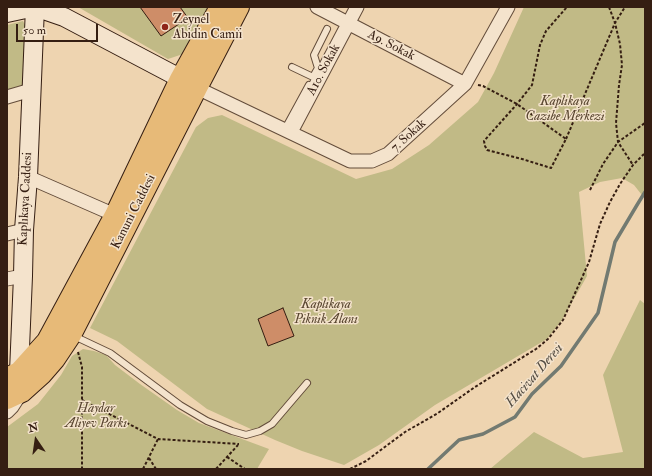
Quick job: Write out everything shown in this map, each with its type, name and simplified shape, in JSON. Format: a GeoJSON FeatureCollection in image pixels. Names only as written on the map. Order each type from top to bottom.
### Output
{"type":"FeatureCollection","features":[{"type":"Feature","properties":{"kind":"main road"},"geometry":{"type":"LineString","coordinates":[[7,13],[35,7],[64,16],[189,83]]}},
{"type":"Feature","properties":{"kind":"main road","name":"Kaplıkaya Caddesi"},"geometry":{"type":"LineString","coordinates":[[14,395],[13,375],[16,232],[28,177],[35,7]]}},
{"type":"Feature","properties":{"kind":"main road","name":"Kanuni Caddesi"},"geometry":{"type":"LineString","coordinates":[[14,395],[42,374],[70,335],[189,83],[220,7]]}},
{"type":"Feature","properties":{"kind":"main road","name":"Kanuni Caddesi"},"geometry":{"type":"LineString","coordinates":[[13,375],[47,341],[189,83],[239,7]]}},
{"type":"Feature","properties":{"kind":"street","name":"A9. Sokak"},"geometry":{"type":"LineString","coordinates":[[317,7],[465,84]]}},
{"type":"Feature","properties":{"kind":"street","name":"A10. Sokak"},"geometry":{"type":"LineString","coordinates":[[288,130],[349,24],[357,7]]}},
{"type":"Feature","properties":{"kind":"street","name":"7. Sokak"},"geometry":{"type":"LineString","coordinates":[[189,83],[350,161],[372,161],[388,154],[465,84],[508,7]]}},
{"type":"Feature","properties":{"kind":"street"},"geometry":{"type":"LineString","coordinates":[[7,97],[31,90]]}},
{"type":"Feature","properties":{"kind":"street"},"geometry":{"type":"LineString","coordinates":[[28,177],[115,215]]}},
{"type":"Feature","properties":{"kind":"street"},"geometry":{"type":"LineString","coordinates":[[7,412],[12,407],[14,395]]}},
{"type":"Feature","properties":{"kind":"lane"},"geometry":{"type":"LineString","coordinates":[[288,130],[318,68],[314,55],[327,29]]}},
{"type":"Feature","properties":{"kind":"lane"},"geometry":{"type":"LineString","coordinates":[[292,67],[313,78]]}},
{"type":"Feature","properties":{"kind":"lane"},"geometry":{"type":"LineString","coordinates":[[70,335],[110,352],[180,405],[207,421],[246,435],[260,431],[272,424],[307,383]]}},
{"type":"Feature","properties":{"kind":"path"},"geometry":{"type":"LineString","coordinates":[[566,7],[546,31],[540,44],[532,85],[484,141],[484,146],[487,150],[552,168],[566,139],[615,23],[625,7]]}},
{"type":"Feature","properties":{"kind":"path"},"geometry":{"type":"LineString","coordinates":[[609,7],[620,44],[622,65],[616,123],[618,142],[634,165]]}},
{"type":"Feature","properties":{"kind":"path"},"geometry":{"type":"LineString","coordinates":[[465,84],[483,86],[517,104],[566,139]]}},
{"type":"Feature","properties":{"kind":"path"},"geometry":{"type":"LineString","coordinates":[[590,190],[603,164],[618,142],[645,123]]}},
{"type":"Feature","properties":{"kind":"path"},"geometry":{"type":"LineString","coordinates":[[350,469],[366,461],[405,432],[438,413],[475,387],[536,349],[548,339],[563,320],[589,262],[600,224],[610,202],[620,184],[645,153]]}},
{"type":"Feature","properties":{"kind":"path"},"geometry":{"type":"LineString","coordinates":[[70,335],[78,351],[82,367],[82,469]]}},
{"type":"Feature","properties":{"kind":"path"},"geometry":{"type":"LineString","coordinates":[[82,400],[158,439],[239,444],[216,469]]}},
{"type":"Feature","properties":{"kind":"path"},"geometry":{"type":"LineString","coordinates":[[143,469],[158,439]]}},
{"type":"Feature","properties":{"kind":"path"},"geometry":{"type":"LineString","coordinates":[[227,457],[245,469]]}},
{"type":"Feature","properties":{"kind":"path"},"geometry":{"type":"LineString","coordinates":[[148,458],[156,469]]}},
{"type":"Feature","properties":{"kind":"green space"},"geometry":{"type":"Polygon","coordinates":[[[78,7],[208,7],[183,54],[168,59],[78,7]]]}},
{"type":"Feature","properties":{"kind":"green space","name":"Kaplıkaya Piknik Alanı"},"geometry":{"type":"Polygon","coordinates":[[[524,7],[645,7],[645,199],[634,185],[622,178],[600,182],[579,192],[587,276],[562,320],[547,339],[435,405],[379,445],[344,465],[275,440],[207,409],[117,341],[90,328],[196,127],[208,118],[222,115],[356,179],[392,169],[429,145],[478,102],[494,73],[524,7]]]}},
{"type":"Feature","properties":{"kind":"green space"},"geometry":{"type":"Polygon","coordinates":[[[23,21],[26,27],[22,89],[7,93],[7,25],[23,21]]]}},
{"type":"Feature","properties":{"kind":"green space"},"geometry":{"type":"Polygon","coordinates":[[[640,300],[645,304],[645,469],[490,469],[534,432],[583,458],[623,452],[603,375],[640,300]]]}},
{"type":"Feature","properties":{"kind":"green space","name":"Haydar Aliyev Parkı"},"geometry":{"type":"Polygon","coordinates":[[[83,349],[106,355],[115,365],[140,384],[177,410],[199,423],[269,449],[257,469],[7,469],[7,427],[38,404],[61,375],[72,356],[83,349]]]}},
{"type":"Feature","properties":{"kind":"building","name":"Zeynel Abidin Camii"},"geometry":{"type":"Polygon","coordinates":[[[140,7],[180,7],[188,18],[161,36],[140,7]]]}},
{"type":"Feature","properties":{"kind":"building"},"geometry":{"type":"Polygon","coordinates":[[[283,308],[294,336],[268,346],[258,319],[283,308]]]}},
{"type":"Feature","properties":{"kind":"waterway","name":"Hacivat Deresi"},"geometry":{"type":"LineString","coordinates":[[428,469],[459,440],[483,434],[515,417],[532,394],[561,366],[598,313],[615,242],[645,192]]}},
{"type":"Feature","properties":{"kind":"place","name":"Zeynel Abidin Camii"},"geometry":{"type":"Point","coordinates":[165,27]}},
{"type":"Feature","properties":{"kind":"park label","name":"Kaplıkaya Cazibe Merkezi"},"geometry":{"type":"Point","coordinates":[565,110]}}]}
